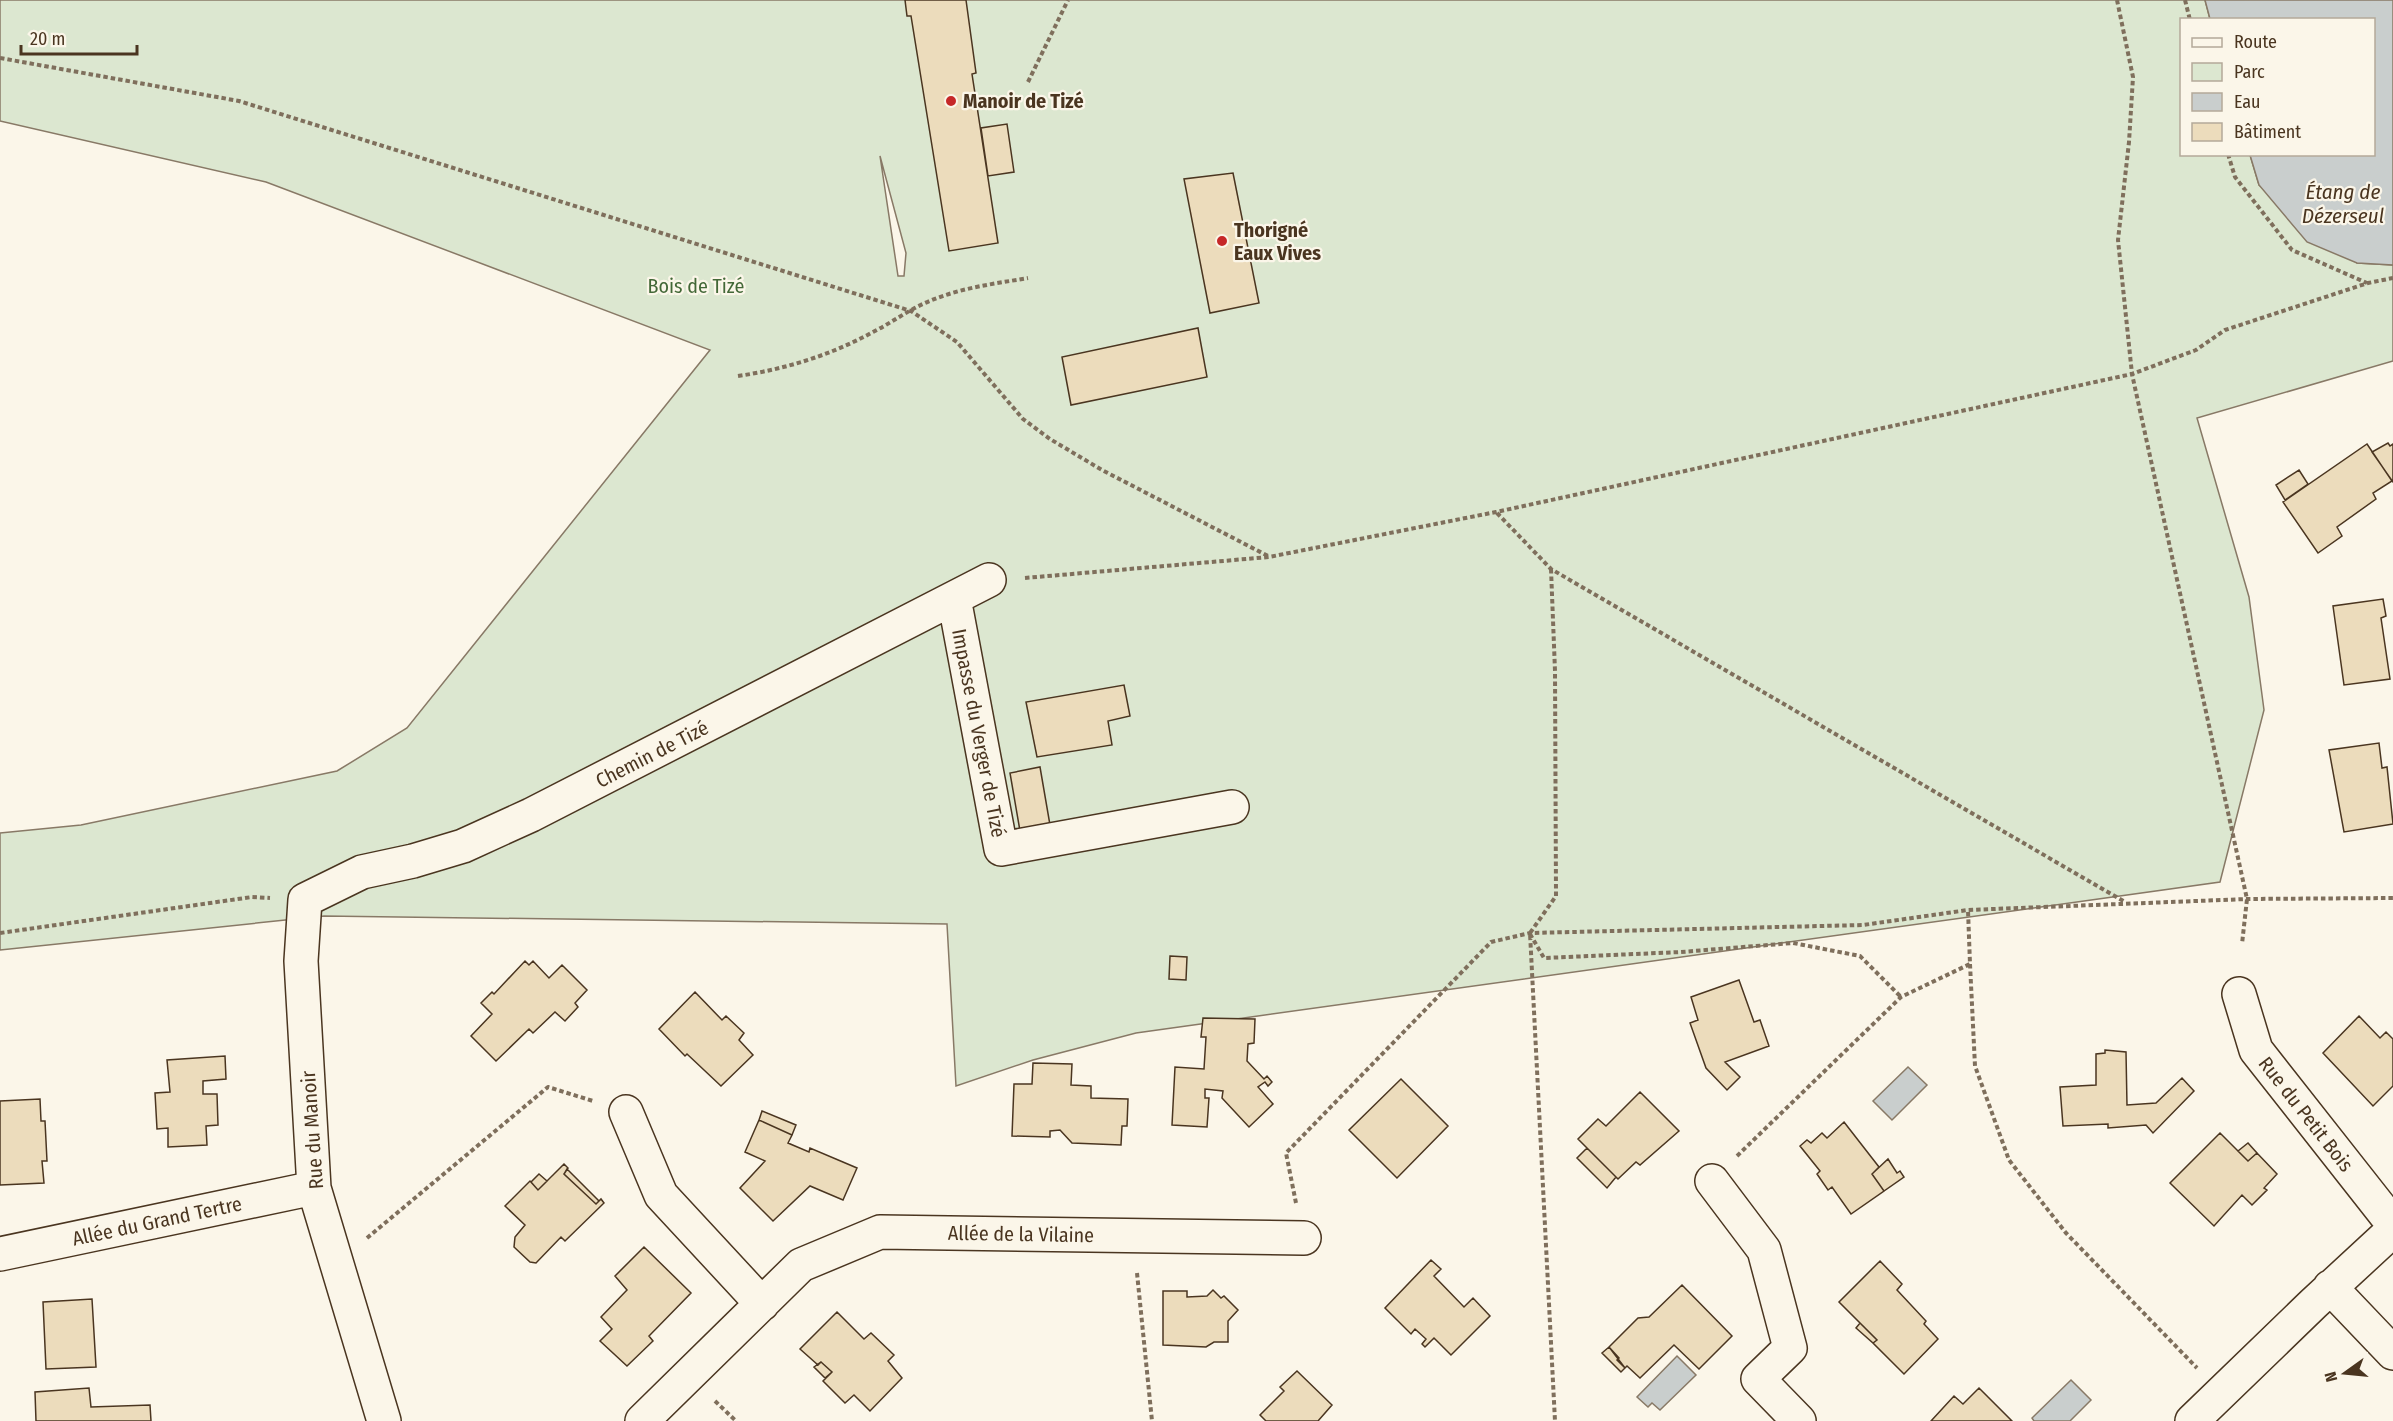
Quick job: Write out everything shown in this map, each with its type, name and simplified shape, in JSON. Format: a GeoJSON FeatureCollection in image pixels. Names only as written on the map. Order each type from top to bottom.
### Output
{"type":"FeatureCollection","features":[{"type":"Feature","properties":{"kind":"street","name":"Chemin de Tizé"},"geometry":{"type":"LineString","coordinates":[[305,900],[362,872],[413,861],[463,846],[531,815],[989,580]]}},
{"type":"Feature","properties":{"kind":"street","name":"Impasse du Verger de Tizé"},"geometry":{"type":"LineString","coordinates":[[954,598],[1001,849],[1232,807]]}},
{"type":"Feature","properties":{"kind":"street","name":"Rue du Manoir"},"geometry":{"type":"LineString","coordinates":[[305,900],[301,961],[314,1188],[384,1421]]}},
{"type":"Feature","properties":{"kind":"street","name":"Rue du Petit Bois"},"geometry":{"type":"LineString","coordinates":[[2239,994],[2256,1050],[2393,1224]]}},
{"type":"Feature","properties":{"kind":"street"},"geometry":{"type":"LineString","coordinates":[[626,1112],[661,1195],[762,1304]]}},
{"type":"Feature","properties":{"kind":"street"},"geometry":{"type":"LineString","coordinates":[[1712,1181],[1764,1251],[1790,1348],[1758,1378],[1799,1421]]}},
{"type":"Feature","properties":{"kind":"street","name":"Allée du Grand Tertre"},"geometry":{"type":"LineString","coordinates":[[0,1254],[314,1188]]}},
{"type":"Feature","properties":{"kind":"street"},"geometry":{"type":"LineString","coordinates":[[2192,1421],[2330,1287],[2393,1230]]}},
{"type":"Feature","properties":{"kind":"street","name":"Allée de la Vilaine"},"geometry":{"type":"LineString","coordinates":[[642,1421],[801,1265],[880,1232],[1304,1238]]}},
{"type":"Feature","properties":{"kind":"street"},"geometry":{"type":"LineString","coordinates":[[2330,1287],[2393,1353]]}},
{"type":"Feature","properties":{"kind":"path"},"geometry":{"type":"LineString","coordinates":[[1028,81],[1068,0]]}},
{"type":"Feature","properties":{"kind":"path"},"geometry":{"type":"LineString","coordinates":[[2117,0],[2133,77],[2129,142],[2118,240],[2132,374],[2247,899],[2241,944]]}},
{"type":"Feature","properties":{"kind":"path"},"geometry":{"type":"LineString","coordinates":[[2185,0],[2190,18]]}},
{"type":"Feature","properties":{"kind":"path"},"geometry":{"type":"LineString","coordinates":[[0,58],[239,101],[911,311],[957,342],[1023,419],[1050,439],[1102,470],[1269,557]]}},
{"type":"Feature","properties":{"kind":"path"},"geometry":{"type":"LineString","coordinates":[[2229,156],[2235,177],[2292,250],[2368,283]]}},
{"type":"Feature","properties":{"kind":"path"},"geometry":{"type":"LineString","coordinates":[[738,376],[770,371],[825,356],[925,303],[970,288],[1028,278]]}},
{"type":"Feature","properties":{"kind":"path"},"geometry":{"type":"LineString","coordinates":[[989,580],[1269,557],[1496,512],[2132,374],[2196,350],[2225,330],[2368,283],[2393,278]]}},
{"type":"Feature","properties":{"kind":"path"},"geometry":{"type":"LineString","coordinates":[[1496,512],[1551,569],[2128,904]]}},
{"type":"Feature","properties":{"kind":"path"},"geometry":{"type":"LineString","coordinates":[[1551,569],[1555,671],[1556,896],[1530,933],[1555,1421]]}},
{"type":"Feature","properties":{"kind":"path"},"geometry":{"type":"LineString","coordinates":[[0,933],[252,897],[305,900]]}},
{"type":"Feature","properties":{"kind":"path"},"geometry":{"type":"LineString","coordinates":[[1304,1238],[1286,1153],[1491,942],[1530,933],[1863,925],[1968,910],[2247,899],[2393,898]]}},
{"type":"Feature","properties":{"kind":"path"},"geometry":{"type":"LineString","coordinates":[[1968,910],[1975,1066],[2009,1160],[2066,1233],[2221,1393]]}},
{"type":"Feature","properties":{"kind":"path"},"geometry":{"type":"LineString","coordinates":[[1530,933],[1544,958],[1793,944],[1860,956],[1901,997]]}},
{"type":"Feature","properties":{"kind":"path"},"geometry":{"type":"LineString","coordinates":[[1712,1181],[1901,997],[1970,964]]}},
{"type":"Feature","properties":{"kind":"path"},"geometry":{"type":"LineString","coordinates":[[336,1263],[548,1087],[626,1112]]}},
{"type":"Feature","properties":{"kind":"path"},"geometry":{"type":"LineString","coordinates":[[1133,1235],[1152,1421]]}},
{"type":"Feature","properties":{"kind":"green space","name":"Bois de Tizé"},"geometry":{"type":"Polygon","coordinates":[[[0,0],[2205,0],[2210,18],[2180,18],[2180,156],[2250,156],[2259,185],[2357,263],[2393,265],[2393,361],[2197,418],[2249,597],[2264,710],[2220,882],[1136,1033],[1033,1060],[956,1086],[947,924],[324,916],[0,950],[0,833],[81,825],[337,771],[407,728],[710,350],[266,182],[0,121],[0,0]],[[880,156],[898,276],[904,276],[906,253],[880,156]]]}},
{"type":"Feature","properties":{"kind":"water","name":"Étang de Dézerseul"},"geometry":{"type":"Polygon","coordinates":[[[2205,0],[2393,0],[2393,265],[2357,263],[2307,242],[2259,185],[2250,156],[2375,156],[2375,18],[2210,18],[2205,0]]]}},
{"type":"Feature","properties":{"kind":"water"},"geometry":{"type":"Polygon","coordinates":[[[1908,1067],[1927,1085],[1892,1120],[1873,1101],[1908,1067]]]}},
{"type":"Feature","properties":{"kind":"water"},"geometry":{"type":"Polygon","coordinates":[[[1677,1356],[1696,1375],[1660,1410],[1652,1403],[1648,1407],[1637,1397],[1677,1356]]]}},
{"type":"Feature","properties":{"kind":"water"},"geometry":{"type":"Polygon","coordinates":[[[2071,1380],[2091,1400],[2070,1421],[2034,1421],[2032,1418],[2071,1380]]]}},
{"type":"Feature","properties":{"kind":"building","name":"Manoir de Tizé"},"geometry":{"type":"Polygon","coordinates":[[[905,0],[966,0],[976,73],[972,74],[998,243],[949,251],[911,16],[907,16],[905,0]]]}},
{"type":"Feature","properties":{"kind":"building"},"geometry":{"type":"Polygon","coordinates":[[[1007,124],[1014,172],[988,176],[981,128],[1007,124]]]}},
{"type":"Feature","properties":{"kind":"building","name":"Thorigné Eaux Vives"},"geometry":{"type":"Polygon","coordinates":[[[1233,173],[1259,303],[1210,313],[1184,179],[1233,173]]]}},
{"type":"Feature","properties":{"kind":"building"},"geometry":{"type":"Polygon","coordinates":[[[1198,328],[1207,377],[1071,405],[1062,357],[1198,328]]]}},
{"type":"Feature","properties":{"kind":"building"},"geometry":{"type":"Polygon","coordinates":[[[2388,443],[2390,446],[2393,444],[2393,482],[2372,452],[2388,443]]]}},
{"type":"Feature","properties":{"kind":"building"},"geometry":{"type":"Polygon","coordinates":[[[2367,444],[2392,481],[2373,493],[2376,499],[2337,527],[2342,536],[2318,553],[2283,502],[2367,444]]]}},
{"type":"Feature","properties":{"kind":"building"},"geometry":{"type":"Polygon","coordinates":[[[2299,470],[2308,484],[2285,500],[2276,485],[2299,470]]]}},
{"type":"Feature","properties":{"kind":"building"},"geometry":{"type":"Polygon","coordinates":[[[2383,599],[2386,616],[2381,618],[2390,679],[2344,685],[2333,606],[2383,599]]]}},
{"type":"Feature","properties":{"kind":"building"},"geometry":{"type":"Polygon","coordinates":[[[1124,685],[1130,716],[1108,721],[1112,745],[1037,757],[1026,702],[1124,685]]]}},
{"type":"Feature","properties":{"kind":"building"},"geometry":{"type":"Polygon","coordinates":[[[2379,743],[2382,768],[2387,767],[2393,824],[2344,832],[2329,750],[2379,743]]]}},
{"type":"Feature","properties":{"kind":"building"},"geometry":{"type":"Polygon","coordinates":[[[1040,767],[1050,825],[1020,831],[1010,773],[1040,767]]]}},
{"type":"Feature","properties":{"kind":"building"},"geometry":{"type":"Polygon","coordinates":[[[1170,956],[1187,957],[1186,980],[1169,979],[1170,956]]]}},
{"type":"Feature","properties":{"kind":"building"},"geometry":{"type":"Polygon","coordinates":[[[525,961],[529,965],[533,961],[549,978],[562,965],[587,990],[575,1003],[578,1007],[565,1021],[555,1012],[533,1033],[529,1029],[496,1061],[471,1036],[492,1014],[481,1003],[492,992],[494,994],[525,961]]]}},
{"type":"Feature","properties":{"kind":"building"},"geometry":{"type":"Polygon","coordinates":[[[1739,980],[1754,1022],[1760,1020],[1769,1046],[1725,1062],[1740,1077],[1727,1090],[1706,1068],[1690,1023],[1698,1020],[1691,997],[1739,980]]]}},
{"type":"Feature","properties":{"kind":"building"},"geometry":{"type":"Polygon","coordinates":[[[695,992],[722,1020],[726,1016],[744,1033],[739,1040],[753,1055],[721,1086],[687,1054],[685,1056],[659,1029],[695,992]]]}},
{"type":"Feature","properties":{"kind":"building"},"geometry":{"type":"Polygon","coordinates":[[[2359,1016],[2380,1038],[2386,1032],[2393,1039],[2393,1086],[2373,1106],[2323,1053],[2359,1016]]]}},
{"type":"Feature","properties":{"kind":"building"},"geometry":{"type":"Polygon","coordinates":[[[1203,1018],[1255,1019],[1254,1043],[1248,1044],[1247,1061],[1264,1079],[1267,1076],[1272,1082],[1268,1086],[1265,1082],[1258,1087],[1273,1104],[1249,1127],[1222,1098],[1223,1091],[1205,1089],[1205,1098],[1209,1098],[1207,1127],[1172,1125],[1175,1067],[1204,1069],[1206,1037],[1201,1037],[1203,1018]]]}},
{"type":"Feature","properties":{"kind":"building"},"geometry":{"type":"Polygon","coordinates":[[[2105,1050],[2126,1052],[2127,1105],[2156,1103],[2182,1078],[2194,1091],[2153,1133],[2146,1125],[2108,1128],[2108,1124],[2063,1126],[2060,1087],[2096,1085],[2096,1054],[2105,1053],[2105,1050]]]}},
{"type":"Feature","properties":{"kind":"building"},"geometry":{"type":"Polygon","coordinates":[[[225,1056],[226,1079],[203,1081],[203,1094],[217,1094],[218,1125],[206,1126],[207,1145],[168,1147],[168,1128],[157,1129],[155,1093],[170,1092],[167,1060],[225,1056]]]}},
{"type":"Feature","properties":{"kind":"building"},"geometry":{"type":"Polygon","coordinates":[[[1033,1063],[1072,1064],[1071,1085],[1091,1086],[1091,1098],[1128,1099],[1127,1126],[1122,1126],[1121,1145],[1072,1143],[1060,1130],[1050,1131],[1050,1137],[1012,1136],[1014,1084],[1032,1084],[1033,1063]]]}},
{"type":"Feature","properties":{"kind":"building"},"geometry":{"type":"Polygon","coordinates":[[[1401,1079],[1448,1126],[1397,1178],[1349,1130],[1401,1079]]]}},
{"type":"Feature","properties":{"kind":"building"},"geometry":{"type":"Polygon","coordinates":[[[1640,1092],[1679,1131],[1640,1165],[1636,1162],[1618,1179],[1578,1139],[1598,1119],[1606,1126],[1640,1092]]]}},
{"type":"Feature","properties":{"kind":"building"},"geometry":{"type":"Polygon","coordinates":[[[40,1099],[41,1121],[45,1121],[47,1161],[42,1161],[44,1183],[0,1185],[0,1101],[40,1099]]]}},
{"type":"Feature","properties":{"kind":"building"},"geometry":{"type":"Polygon","coordinates":[[[762,1111],[796,1125],[792,1135],[759,1120],[762,1111]]]}},
{"type":"Feature","properties":{"kind":"building"},"geometry":{"type":"Polygon","coordinates":[[[759,1120],[792,1135],[788,1143],[809,1152],[810,1148],[857,1168],[843,1200],[810,1186],[773,1221],[740,1188],[765,1161],[745,1152],[759,1120]]]}},
{"type":"Feature","properties":{"kind":"building"},"geometry":{"type":"Polygon","coordinates":[[[1844,1122],[1879,1167],[1872,1174],[1884,1191],[1851,1214],[1832,1187],[1828,1190],[1817,1174],[1820,1171],[1800,1146],[1807,1140],[1811,1143],[1822,1133],[1827,1138],[1844,1122]]]}},
{"type":"Feature","properties":{"kind":"building"},"geometry":{"type":"Polygon","coordinates":[[[2220,1133],[2248,1161],[2257,1153],[2277,1174],[2264,1188],[2267,1190],[2252,1205],[2242,1195],[2214,1226],[2170,1183],[2220,1133]]]}},
{"type":"Feature","properties":{"kind":"building"},"geometry":{"type":"Polygon","coordinates":[[[2248,1143],[2257,1153],[2248,1161],[2238,1151],[2248,1143]]]}},
{"type":"Feature","properties":{"kind":"building"},"geometry":{"type":"Polygon","coordinates":[[[1587,1148],[1616,1177],[1607,1188],[1577,1158],[1587,1148]]]}},
{"type":"Feature","properties":{"kind":"building"},"geometry":{"type":"Polygon","coordinates":[[[1888,1159],[1897,1173],[1900,1171],[1904,1177],[1884,1191],[1872,1174],[1888,1159]]]}},
{"type":"Feature","properties":{"kind":"building"},"geometry":{"type":"Polygon","coordinates":[[[564,1164],[568,1168],[564,1174],[596,1204],[601,1199],[604,1203],[565,1241],[561,1237],[536,1263],[530,1262],[514,1247],[515,1237],[525,1225],[505,1206],[530,1181],[538,1190],[564,1164]]]}},
{"type":"Feature","properties":{"kind":"building"},"geometry":{"type":"Polygon","coordinates":[[[567,1169],[599,1201],[596,1204],[564,1174],[567,1169]]]}},
{"type":"Feature","properties":{"kind":"building"},"geometry":{"type":"Polygon","coordinates":[[[539,1174],[547,1181],[538,1190],[531,1182],[539,1174]]]}},
{"type":"Feature","properties":{"kind":"building"},"geometry":{"type":"Polygon","coordinates":[[[644,1247],[691,1293],[649,1336],[653,1341],[627,1366],[600,1341],[612,1329],[601,1317],[627,1290],[615,1276],[644,1247]]]}},
{"type":"Feature","properties":{"kind":"building"},"geometry":{"type":"Polygon","coordinates":[[[1431,1260],[1441,1269],[1434,1276],[1464,1307],[1473,1298],[1490,1316],[1451,1355],[1434,1338],[1425,1347],[1422,1344],[1426,1339],[1415,1329],[1411,1334],[1385,1308],[1431,1260]]]}},
{"type":"Feature","properties":{"kind":"building"},"geometry":{"type":"Polygon","coordinates":[[[1880,1261],[1902,1284],[1897,1290],[1926,1321],[1924,1324],[1938,1339],[1904,1374],[1873,1343],[1877,1340],[1839,1302],[1880,1261]]]}},
{"type":"Feature","properties":{"kind":"building"},"geometry":{"type":"Polygon","coordinates":[[[1682,1285],[1732,1336],[1699,1369],[1674,1345],[1640,1378],[1617,1360],[1619,1358],[1609,1347],[1638,1318],[1649,1317],[1682,1285]]]}},
{"type":"Feature","properties":{"kind":"building"},"geometry":{"type":"Polygon","coordinates":[[[1213,1290],[1221,1298],[1224,1296],[1238,1310],[1228,1321],[1228,1342],[1214,1342],[1206,1347],[1163,1345],[1163,1291],[1187,1291],[1187,1297],[1207,1296],[1213,1290]]]}},
{"type":"Feature","properties":{"kind":"building"},"geometry":{"type":"Polygon","coordinates":[[[92,1299],[96,1367],[46,1369],[43,1302],[92,1299]]]}},
{"type":"Feature","properties":{"kind":"building"},"geometry":{"type":"Polygon","coordinates":[[[837,1312],[864,1339],[871,1333],[894,1355],[888,1361],[902,1378],[870,1411],[854,1395],[845,1403],[823,1381],[832,1372],[821,1362],[818,1365],[800,1349],[837,1312]]]}},
{"type":"Feature","properties":{"kind":"building"},"geometry":{"type":"Polygon","coordinates":[[[1860,1323],[1877,1340],[1873,1343],[1856,1328],[1860,1323]]]}},
{"type":"Feature","properties":{"kind":"building"},"geometry":{"type":"Polygon","coordinates":[[[1609,1347],[1625,1368],[1621,1372],[1602,1353],[1609,1347]]]}},
{"type":"Feature","properties":{"kind":"building"},"geometry":{"type":"Polygon","coordinates":[[[821,1362],[832,1372],[825,1378],[814,1367],[821,1362]]]}},
{"type":"Feature","properties":{"kind":"building"},"geometry":{"type":"Polygon","coordinates":[[[1297,1371],[1332,1405],[1318,1421],[1266,1421],[1260,1415],[1284,1391],[1280,1387],[1297,1371]]]}},
{"type":"Feature","properties":{"kind":"building"},"geometry":{"type":"Polygon","coordinates":[[[89,1388],[91,1407],[150,1405],[151,1421],[36,1421],[35,1392],[89,1388]]]}},
{"type":"Feature","properties":{"kind":"building"},"geometry":{"type":"Polygon","coordinates":[[[1979,1388],[2012,1421],[1931,1421],[1954,1396],[1963,1404],[1979,1388]]]}},
{"type":"Feature","properties":{"kind":"place","name":"Manoir de Tizé"},"geometry":{"type":"Point","coordinates":[951,101]}},
{"type":"Feature","properties":{"kind":"place","name":"Thorigné Eaux Vives"},"geometry":{"type":"Point","coordinates":[1222,241]}}]}
